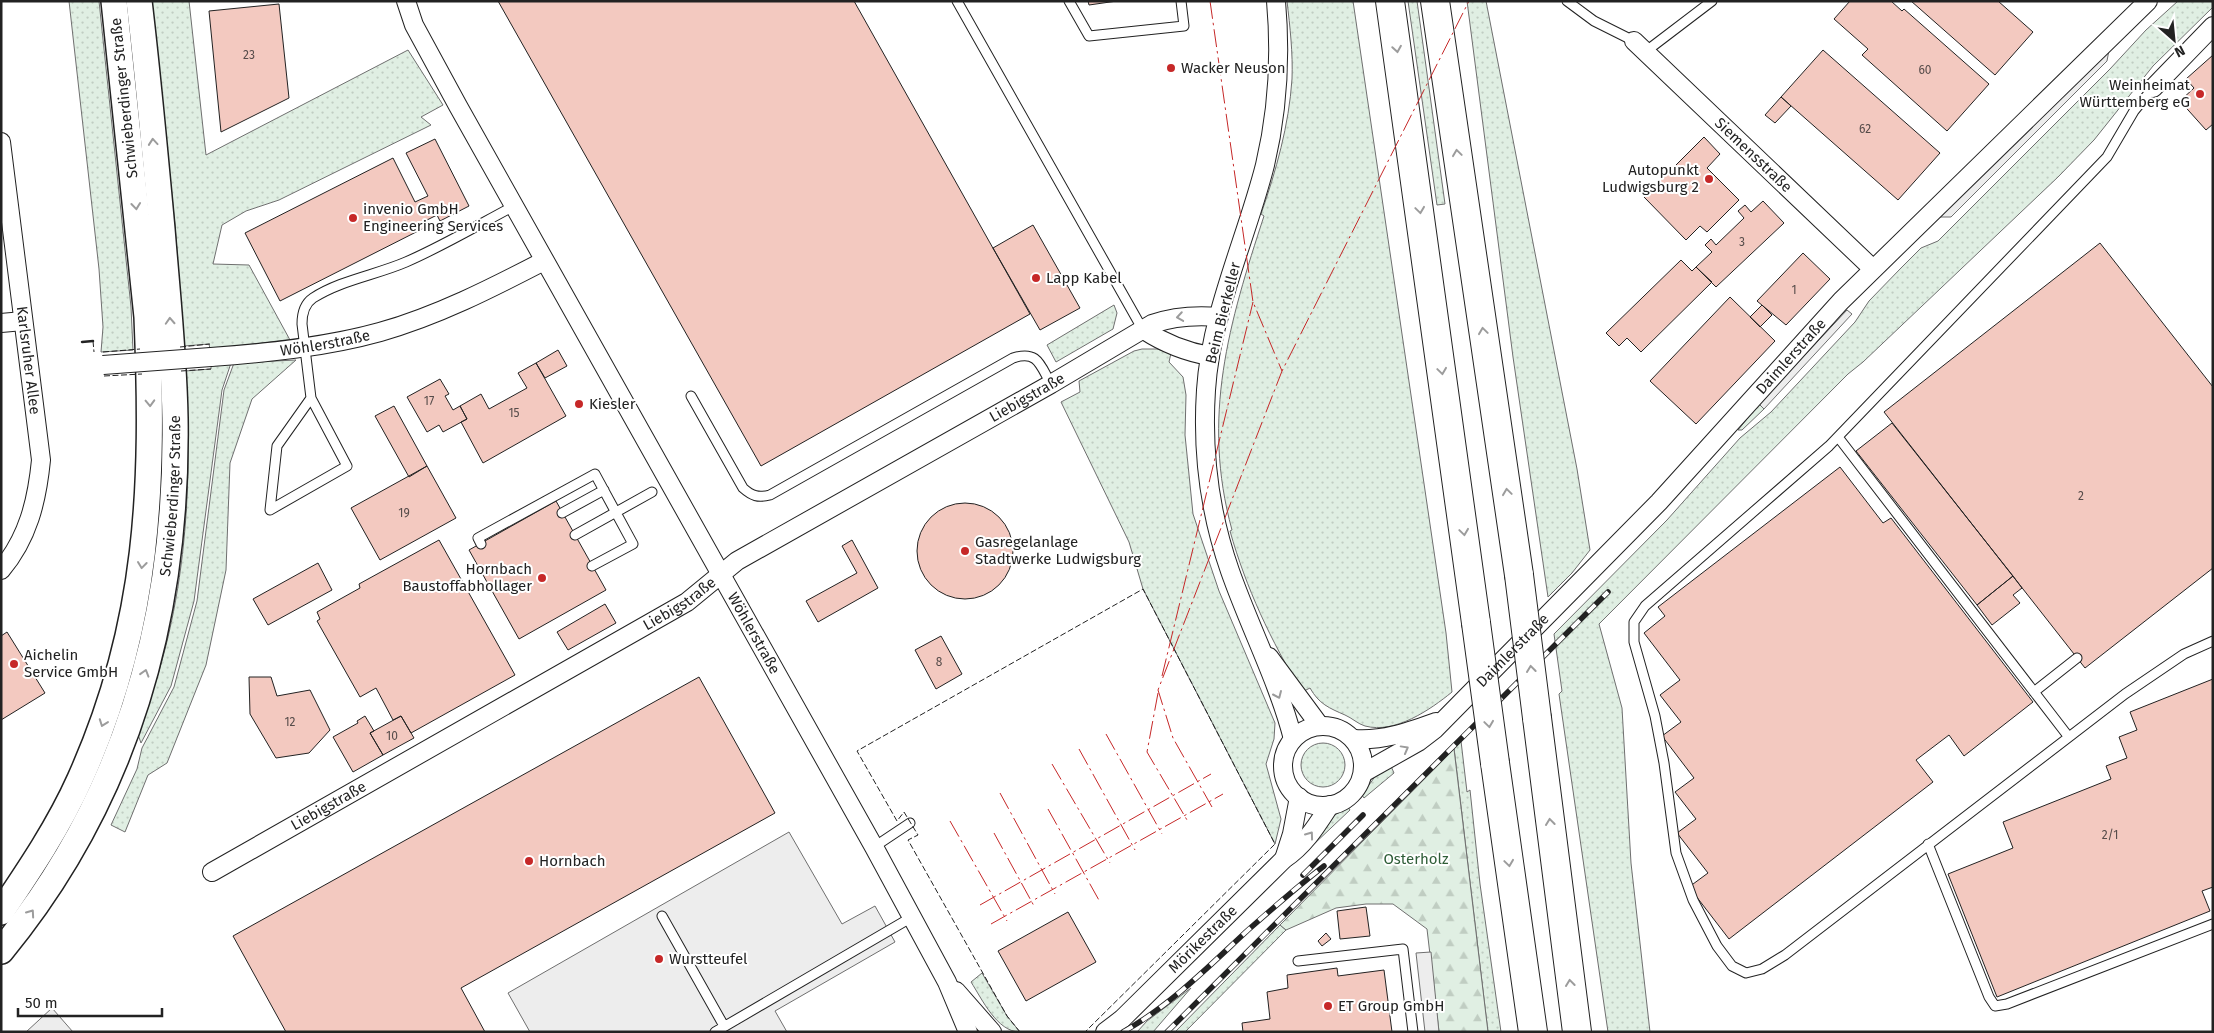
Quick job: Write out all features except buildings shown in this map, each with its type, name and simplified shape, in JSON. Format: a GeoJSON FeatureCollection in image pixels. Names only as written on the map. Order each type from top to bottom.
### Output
{"type":"FeatureCollection","features":[{"type":"Feature","properties":{"kind":"highway"},"geometry":{"type":"LineString","coordinates":[[1390,1],[1532,1032]]}},
{"type":"Feature","properties":{"kind":"highway"},"geometry":{"type":"LineString","coordinates":[[1434,1],[1519,575],[1577,1032]]}},
{"type":"Feature","properties":{"kind":"main road","name":"Schwieberdinger Straße"},"geometry":{"type":"LineString","coordinates":[[1,912],[33,866],[80,780],[104,723],[128,640],[139,588],[150,462],[149,360],[114,1]]}},
{"type":"Feature","properties":{"kind":"main road","name":"Schwieberdinger Straße"},"geometry":{"type":"LineString","coordinates":[[1,952],[54,880],[102,790],[132,720],[153,645],[164,591],[173,502],[175,416],[170,316],[139,1]]}},
{"type":"Feature","properties":{"kind":"street","name":"Wöhlerstraße"},"geometry":{"type":"LineString","coordinates":[[406,1],[414,25],[544,261],[722,574],[912,917],[947,982],[968,1032]]}},
{"type":"Feature","properties":{"kind":"street","name":"Beim Bierkeller"},"geometry":{"type":"LineString","coordinates":[[1276,1],[1279,56],[1272,134],[1219,317],[1210,356],[1205,418],[1207,467],[1213,511],[1229,569],[1264,651],[1293,739]]}},
{"type":"Feature","properties":{"kind":"street","name":"Daimlerstraße"},"geometry":{"type":"LineString","coordinates":[[1363,772],[1418,742],[1444,720],[1660,502],[1761,387],[1873,269],[2148,1]]}},
{"type":"Feature","properties":{"kind":"street"},"geometry":{"type":"LineString","coordinates":[[2152,88],[2213,26]]}},
{"type":"Feature","properties":{"kind":"street","name":"Siemensstraße"},"geometry":{"type":"LineString","coordinates":[[1640,47],[1873,269]]}},
{"type":"Feature","properties":{"kind":"street","name":"Karlsruher Allee"},"geometry":{"type":"LineString","coordinates":[[1,142],[41,460],[38,493],[29,523],[15,553],[1,570]]}},
{"type":"Feature","properties":{"kind":"street","name":"Wöhlerstraße"},"geometry":{"type":"LineString","coordinates":[[100,360],[211,357],[305,347],[380,332],[421,318],[506,281],[544,261]]}},
{"type":"Feature","properties":{"kind":"street","name":"Liebigstraße"},"geometry":{"type":"LineString","coordinates":[[212,872],[687,602],[738,561],[1144,330],[1164,320],[1180,317],[1196,315],[1219,317]]}},
{"type":"Feature","properties":{"kind":"street"},"geometry":{"type":"LineString","coordinates":[[1,323],[23,321]]}},
{"type":"Feature","properties":{"kind":"street"},"geometry":{"type":"LineString","coordinates":[[1144,330],[1169,344],[1192,353],[1210,356]]}},
{"type":"Feature","properties":{"kind":"street","name":"Beim Bierkeller"},"geometry":{"type":"LineString","coordinates":[[1264,651],[1320,726]]}},
{"type":"Feature","properties":{"kind":"street","name":"Daimlerstraße"},"geometry":{"type":"LineString","coordinates":[[1354,740],[1397,737],[1444,720]]}},
{"type":"Feature","properties":{"kind":"street"},"geometry":{"type":"LineString","coordinates":[[1320,726],[1339,729],[1354,740],[1363,761],[1363,772],[1355,790],[1340,802],[1330,805],[1314,804],[1299,797],[1287,782],[1283,763],[1286,750],[1293,739],[1301,732],[1320,726]]}},
{"type":"Feature","properties":{"kind":"street","name":"Mörikestraße"},"geometry":{"type":"LineString","coordinates":[[1284,859],[1292,834],[1299,797]]}},
{"type":"Feature","properties":{"kind":"street","name":"Mörikestraße"},"geometry":{"type":"LineString","coordinates":[[1105,1032],[1118,1026],[1284,859],[1308,838],[1330,805]]}},
{"type":"Feature","properties":{"kind":"street","name":"Wöhlerstraße"},"geometry":{"type":"LineString","coordinates":[[947,982],[992,1032]]}},
{"type":"Feature","properties":{"kind":"lane"},"geometry":{"type":"LineString","coordinates":[[957,1],[1144,330]]}},
{"type":"Feature","properties":{"kind":"lane"},"geometry":{"type":"LineString","coordinates":[[1069,1],[1089,36],[1184,26],[1181,1]]}},
{"type":"Feature","properties":{"kind":"lane"},"geometry":{"type":"LineString","coordinates":[[1567,1],[1594,21],[1640,47],[1712,1]]}},
{"type":"Feature","properties":{"kind":"lane"},"geometry":{"type":"LineString","coordinates":[[2152,88],[2134,111],[2107,157],[1838,437],[1645,606],[1634,622],[1634,642],[1655,716],[1664,763],[1676,853],[1692,900],[1717,946],[1732,966],[1746,973],[1762,969],[1785,954],[2125,694],[2184,654],[2213,642]]}},
{"type":"Feature","properties":{"kind":"lane"},"geometry":{"type":"LineString","coordinates":[[311,398],[277,446],[270,510],[347,466],[311,398],[302,312],[312,299],[336,286],[408,262],[514,206]]}},
{"type":"Feature","properties":{"kind":"lane"},"geometry":{"type":"LineString","coordinates":[[691,396],[743,488],[751,496],[760,497],[770,495],[1013,358],[1024,354],[1032,355],[1038,361],[1051,384]]}},
{"type":"Feature","properties":{"kind":"lane"},"geometry":{"type":"LineString","coordinates":[[1838,437],[2068,736]]}},
{"type":"Feature","properties":{"kind":"lane"},"geometry":{"type":"LineString","coordinates":[[481,544],[478,538],[595,474],[633,544],[592,566]]}},
{"type":"Feature","properties":{"kind":"lane"},"geometry":{"type":"LineString","coordinates":[[562,513],[604,490]]}},
{"type":"Feature","properties":{"kind":"lane"},"geometry":{"type":"LineString","coordinates":[[575,535],[652,492]]}},
{"type":"Feature","properties":{"kind":"lane"},"geometry":{"type":"LineString","coordinates":[[2034,692],[2077,658]]}},
{"type":"Feature","properties":{"kind":"lane"},"geometry":{"type":"LineString","coordinates":[[874,848],[910,823]]}},
{"type":"Feature","properties":{"kind":"lane"},"geometry":{"type":"LineString","coordinates":[[1928,844],[1989,997],[1996,1006],[2007,1004],[2213,924]]}},
{"type":"Feature","properties":{"kind":"lane"},"geometry":{"type":"LineString","coordinates":[[662,916],[724,1026]]}},
{"type":"Feature","properties":{"kind":"lane"},"geometry":{"type":"LineString","coordinates":[[715,1032],[912,917]]}},
{"type":"Feature","properties":{"kind":"lane"},"geometry":{"type":"LineString","coordinates":[[1298,961],[1403,949],[1412,1032]]}},
{"type":"Feature","properties":{"kind":"green space"},"geometry":{"type":"Polygon","coordinates":[[[69,1],[99,1],[131,307],[133,350],[101,352],[103,327],[99,269],[69,1]]]}},
{"type":"Feature","properties":{"kind":"green space"},"geometry":{"type":"Polygon","coordinates":[[[151,1],[189,1],[206,155],[408,50],[443,105],[421,117],[431,125],[279,200],[246,211],[222,225],[213,264],[249,265],[290,340],[210,349],[209,344],[184,346],[175,225],[151,1]]]}},
{"type":"Feature","properties":{"kind":"green space"},"geometry":{"type":"Polygon","coordinates":[[[1287,1],[1353,1],[1446,633],[1452,692],[1423,713],[1400,724],[1388,727],[1376,728],[1362,725],[1325,705],[1310,688],[1302,692],[1270,634],[1252,594],[1230,531],[1232,530],[1223,488],[1219,448],[1219,409],[1223,371],[1230,333],[1264,216],[1261,214],[1281,148],[1288,113],[1292,60],[1287,1]]]}},
{"type":"Feature","properties":{"kind":"green space"},"geometry":{"type":"Polygon","coordinates":[[[1408,1],[1417,1],[1445,204],[1437,205],[1408,1]]]}},
{"type":"Feature","properties":{"kind":"green space"},"geometry":{"type":"Polygon","coordinates":[[[1467,1],[1486,1],[1577,469],[1590,550],[1572,573],[1548,597],[1513,357],[1467,1]]]}},
{"type":"Feature","properties":{"kind":"green space"},"geometry":{"type":"Polygon","coordinates":[[[2178,1],[2213,1],[2213,7],[2153,66],[2094,140],[2058,177],[1863,362],[1848,374],[1599,624],[1622,708],[1631,863],[1650,1032],[1608,1032],[1559,694],[1562,691],[1554,634],[1667,520],[1740,438],[1771,412],[1855,322],[1869,301],[1901,268],[1921,248],[1938,241],[2110,69],[2146,30],[2178,1]]]}},
{"type":"Feature","properties":{"kind":"green space"},"geometry":{"type":"Polygon","coordinates":[[[1114,305],[1117,313],[1113,329],[1056,362],[1047,345],[1114,305]]]}},
{"type":"Feature","properties":{"kind":"green space"},"geometry":{"type":"Polygon","coordinates":[[[1157,349],[1171,353],[1169,362],[1183,377],[1186,395],[1185,435],[1193,514],[1219,591],[1275,723],[1274,739],[1266,764],[1281,819],[1275,844],[1143,589],[1129,542],[1061,402],[1080,392],[1079,381],[1134,351],[1157,349]]]}},
{"type":"Feature","properties":{"kind":"green space"},"geometry":{"type":"Polygon","coordinates":[[[296,360],[252,399],[230,463],[226,570],[206,665],[167,763],[148,775],[125,832],[111,825],[137,769],[142,748],[174,687],[197,601],[224,390],[234,363],[296,360]]]}},
{"type":"Feature","properties":{"kind":"green space"},"geometry":{"type":"Polygon","coordinates":[[[231,363],[222,390],[194,601],[171,686],[141,743],[137,732],[153,689],[166,645],[176,600],[182,554],[188,462],[185,371],[211,369],[211,364],[231,363]]]}},
{"type":"Feature","properties":{"kind":"green space"},"geometry":{"type":"Polygon","coordinates":[[[1759,404],[1764,409],[1742,430],[1738,430],[1759,404]]]}},
{"type":"Feature","properties":{"kind":"green space"},"geometry":{"type":"Polygon","coordinates":[[[1461,741],[1467,792],[1470,790],[1480,884],[1501,1032],[1488,1032],[1454,748],[1461,741]]]}},
{"type":"Feature","properties":{"kind":"green space"},"geometry":{"type":"Polygon","coordinates":[[[1323,743],[1335,747],[1341,753],[1345,765],[1341,777],[1335,783],[1323,787],[1311,783],[1305,777],[1301,765],[1305,753],[1311,747],[1323,743]]]}},
{"type":"Feature","properties":{"kind":"green space","name":"Osterholz"},"geometry":{"type":"Polygon","coordinates":[[[1454,749],[1488,1032],[1439,1032],[1427,929],[1393,904],[1366,904],[1336,908],[1286,930],[1280,925],[1454,749]]]}},
{"type":"Feature","properties":{"kind":"green space"},"geometry":{"type":"Polygon","coordinates":[[[1390,764],[1394,773],[1364,798],[1362,795],[1376,775],[1390,764]]]}},
{"type":"Feature","properties":{"kind":"green space"},"geometry":{"type":"Polygon","coordinates":[[[1348,807],[1350,810],[1313,845],[1330,818],[1348,807]]]}},
{"type":"Feature","properties":{"kind":"green space"},"geometry":{"type":"Polygon","coordinates":[[[1280,925],[1286,930],[1185,1032],[1175,1032],[1280,925]]]}},
{"type":"Feature","properties":{"kind":"green space"},"geometry":{"type":"Polygon","coordinates":[[[982,973],[1007,1016],[1020,1032],[1004,1027],[985,1005],[971,982],[982,973]]]}},
{"type":"Feature","properties":{"kind":"green space"},"geometry":{"type":"Polygon","coordinates":[[[1191,988],[1153,1032],[1137,1032],[1147,1021],[1191,988]]]}},
{"type":"Feature","properties":{"kind":"shaded area"},"geometry":{"type":"Polygon","coordinates":[[[2109,50],[2107,61],[1951,217],[1940,217],[2047,109],[2109,50]]]}},
{"type":"Feature","properties":{"kind":"shaded area"},"geometry":{"type":"Polygon","coordinates":[[[1847,310],[1852,314],[1764,409],[1759,404],[1847,310]]]}},
{"type":"Feature","properties":{"kind":"shaded area"},"geometry":{"type":"Polygon","coordinates":[[[789,832],[842,924],[875,906],[895,942],[775,1011],[787,1032],[530,1032],[508,993],[789,832]]]}},
{"type":"Feature","properties":{"kind":"shaded area"},"geometry":{"type":"Polygon","coordinates":[[[1431,952],[1439,1032],[1425,1032],[1416,953],[1431,952]]]}},
{"type":"Feature","properties":{"kind":"shaded area"},"geometry":{"type":"Polygon","coordinates":[[[52,1008],[73,1032],[26,1032],[52,1008]]]}},
{"type":"Feature","properties":{"kind":"railway"},"geometry":{"type":"LineString","coordinates":[[1167,1032],[1608,592]]}},
{"type":"Feature","properties":{"kind":"railway"},"geometry":{"type":"LineString","coordinates":[[1303,875],[1363,815]]}},
{"type":"Feature","properties":{"kind":"railway"},"geometry":{"type":"LineString","coordinates":[[1123,1032],[1173,998],[1248,930],[1324,866]]}},
{"type":"Feature","properties":{"kind":"fence"},"geometry":{"type":"LineString","coordinates":[[93,341],[94,352]]}},
{"type":"Feature","properties":{"kind":"fence"},"geometry":{"type":"LineString","coordinates":[[180,347],[210,344]]}},
{"type":"Feature","properties":{"kind":"fence"},"geometry":{"type":"LineString","coordinates":[[103,352],[140,349]]}},
{"type":"Feature","properties":{"kind":"fence"},"geometry":{"type":"LineString","coordinates":[[181,371],[211,369]]}},
{"type":"Feature","properties":{"kind":"fence"},"geometry":{"type":"LineString","coordinates":[[104,376],[142,374]]}},
{"type":"Feature","properties":{"kind":"fence"},"geometry":{"type":"LineString","coordinates":[[1020,1032],[1007,1016],[908,840],[918,835],[904,812],[897,821],[857,751],[1143,589],[1275,844],[1085,1032]]}},
{"type":"Feature","properties":{"kind":"wall"},"geometry":{"type":"LineString","coordinates":[[82,342],[93,341]]}},
{"type":"Feature","properties":{"kind":"power"},"geometry":{"type":"LineString","coordinates":[[1210,1],[1253,302],[1282,371]]}},
{"type":"Feature","properties":{"kind":"power"},"geometry":{"type":"LineString","coordinates":[[1212,807],[1173,738],[1158,690],[1282,371],[1469,1]]}},
{"type":"Feature","properties":{"kind":"power"},"geometry":{"type":"LineString","coordinates":[[1162,676],[1253,302]]}},
{"type":"Feature","properties":{"kind":"power"},"geometry":{"type":"LineString","coordinates":[[1158,693],[1147,752],[1187,820]]}},
{"type":"Feature","properties":{"kind":"power"},"geometry":{"type":"LineString","coordinates":[[1106,734],[1162,834]]}},
{"type":"Feature","properties":{"kind":"power"},"geometry":{"type":"LineString","coordinates":[[1079,749],[1135,850]]}},
{"type":"Feature","properties":{"kind":"power"},"geometry":{"type":"LineString","coordinates":[[1052,764],[1110,863]]}},
{"type":"Feature","properties":{"kind":"power"},"geometry":{"type":"LineString","coordinates":[[980,905],[1211,774]]}},
{"type":"Feature","properties":{"kind":"power"},"geometry":{"type":"LineString","coordinates":[[1000,793],[1055,894]]}},
{"type":"Feature","properties":{"kind":"power"},"geometry":{"type":"LineString","coordinates":[[991,924],[1223,794]]}},
{"type":"Feature","properties":{"kind":"power"},"geometry":{"type":"LineString","coordinates":[[1048,809],[1100,902]]}},
{"type":"Feature","properties":{"kind":"power"},"geometry":{"type":"LineString","coordinates":[[950,821],[1007,921]]}},
{"type":"Feature","properties":{"kind":"power"},"geometry":{"type":"LineString","coordinates":[[994,833],[1034,906]]}},
{"type":"Feature","properties":{"kind":"place","name":"Wacker Neuson"},"geometry":{"type":"Point","coordinates":[1171,68]}},
{"type":"Feature","properties":{"kind":"place","name":"Weinheimat Württemberg eG"},"geometry":{"type":"Point","coordinates":[2200,94]}},
{"type":"Feature","properties":{"kind":"place","name":"Autopunkt Ludwigsburg 2"},"geometry":{"type":"Point","coordinates":[1709,179]}},
{"type":"Feature","properties":{"kind":"place","name":"invenio GmbH Engineering Services"},"geometry":{"type":"Point","coordinates":[353,218]}},
{"type":"Feature","properties":{"kind":"place","name":"Lapp Kabel"},"geometry":{"type":"Point","coordinates":[1036,278]}},
{"type":"Feature","properties":{"kind":"place","name":"Kiesler"},"geometry":{"type":"Point","coordinates":[579,404]}},
{"type":"Feature","properties":{"kind":"place","name":"Gasregelanlage Stadtwerke Ludwigsburg"},"geometry":{"type":"Point","coordinates":[965,551]}},
{"type":"Feature","properties":{"kind":"place","name":"Hornbach Baustoffabhollager"},"geometry":{"type":"Point","coordinates":[542,578]}},
{"type":"Feature","properties":{"kind":"place","name":"Aichelin Service GmbH"},"geometry":{"type":"Point","coordinates":[14,664]}},
{"type":"Feature","properties":{"kind":"place","name":"Hornbach"},"geometry":{"type":"Point","coordinates":[529,861]}},
{"type":"Feature","properties":{"kind":"place","name":"Wurstteufel"},"geometry":{"type":"Point","coordinates":[659,959]}},
{"type":"Feature","properties":{"kind":"place","name":"ET Group GmbH"},"geometry":{"type":"Point","coordinates":[1328,1006]}}]}
